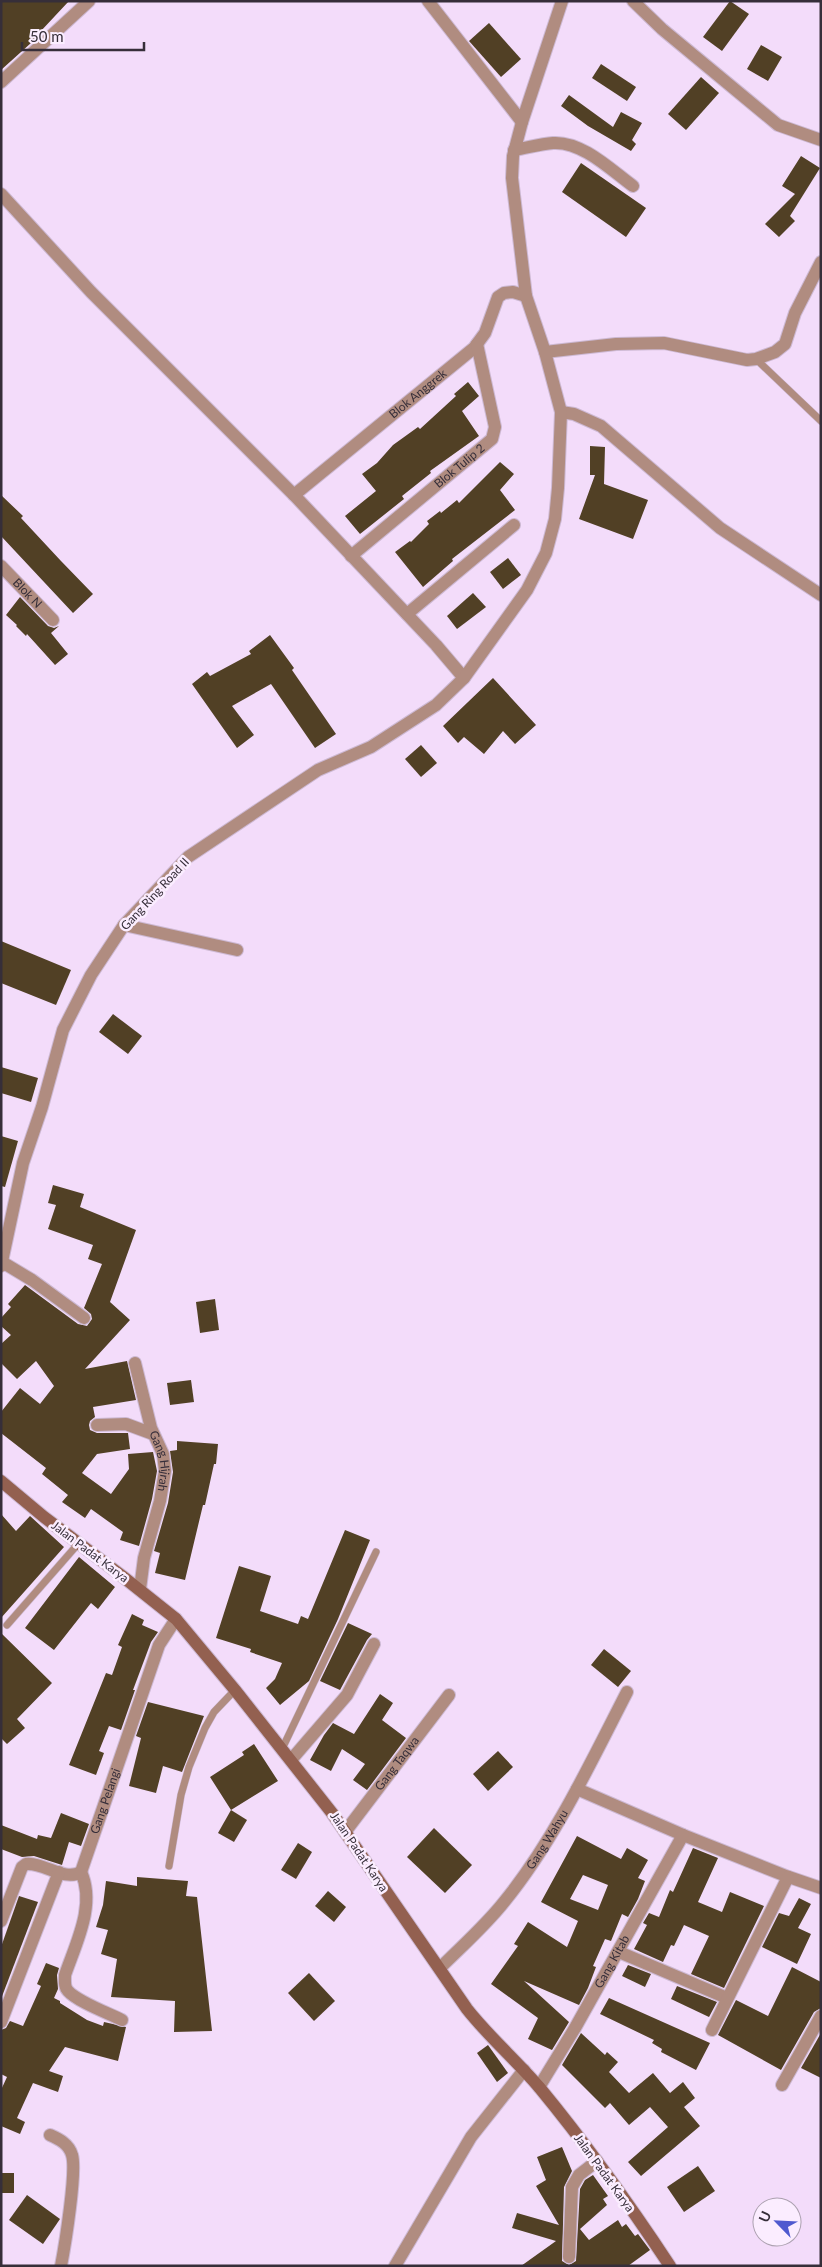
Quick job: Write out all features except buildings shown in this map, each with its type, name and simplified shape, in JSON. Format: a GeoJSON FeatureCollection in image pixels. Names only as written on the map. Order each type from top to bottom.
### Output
{"type":"FeatureCollection","features":[{"type":"Feature","properties":{"kind":"main road","name":"Jalan Padat Karya"},"geometry":{"type":"LineString","coordinates":[[1,1481],[176,1620],[291,1760],[345,1832],[467,2009],[488,2035],[539,2087],[597,2161],[670,2266]]}},
{"type":"Feature","properties":{"kind":"street"},"geometry":{"type":"LineString","coordinates":[[1,82],[89,1]]}},
{"type":"Feature","properties":{"kind":"street"},"geometry":{"type":"LineString","coordinates":[[428,1],[522,122]]}},
{"type":"Feature","properties":{"kind":"street","name":"Gang Ring Road II"},"geometry":{"type":"LineString","coordinates":[[2,1264],[4,1237],[23,1163],[42,1107],[63,1030],[91,975],[124,925],[188,857],[318,770],[371,747],[436,705],[464,678],[527,590],[546,553],[555,518],[561,412],[545,352],[526,296],[512,178],[514,150],[562,1]]}},
{"type":"Feature","properties":{"kind":"street"},"geometry":{"type":"LineString","coordinates":[[633,1],[662,29],[778,125],[821,140]]}},
{"type":"Feature","properties":{"kind":"street"},"geometry":{"type":"LineString","coordinates":[[514,150],[553,143],[566,144],[584,151],[634,186]]}},
{"type":"Feature","properties":{"kind":"street"},"geometry":{"type":"LineString","coordinates":[[1,194],[91,292],[294,495],[407,614],[464,678]]}},
{"type":"Feature","properties":{"kind":"street"},"geometry":{"type":"LineString","coordinates":[[545,352],[616,344],[664,343],[746,360],[756,359],[775,352],[785,344],[798,307],[821,262]]}},
{"type":"Feature","properties":{"kind":"street","name":"Blok Anggrek"},"geometry":{"type":"LineString","coordinates":[[294,495],[478,344],[485,333],[498,298],[504,293],[514,292],[526,296]]}},
{"type":"Feature","properties":{"kind":"street","name":"Blok Tulip 2"},"geometry":{"type":"LineString","coordinates":[[351,556],[492,439],[495,427],[478,344]]}},
{"type":"Feature","properties":{"kind":"street"},"geometry":{"type":"LineString","coordinates":[[561,412],[574,414],[601,426],[720,528],[821,596]]}},
{"type":"Feature","properties":{"kind":"street"},"geometry":{"type":"LineString","coordinates":[[407,614],[514,525]]}},
{"type":"Feature","properties":{"kind":"street","name":"Blok N"},"geometry":{"type":"LineString","coordinates":[[1,566],[53,620]]}},
{"type":"Feature","properties":{"kind":"street"},"geometry":{"type":"LineString","coordinates":[[124,925],[237,950]]}},
{"type":"Feature","properties":{"kind":"street"},"geometry":{"type":"LineString","coordinates":[[2,1264],[25,1275],[84,1318]]}},
{"type":"Feature","properties":{"kind":"street","name":"Gang Hijrah"},"geometry":{"type":"LineString","coordinates":[[135,1363],[154,1434],[163,1454],[165,1471],[160,1501],[144,1558],[140,1590]]}},
{"type":"Feature","properties":{"kind":"street"},"geometry":{"type":"LineString","coordinates":[[97,1425],[126,1424],[154,1434]]}},
{"type":"Feature","properties":{"kind":"street","name":"Gang Pelangi"},"geometry":{"type":"LineString","coordinates":[[81,1872],[160,1645],[176,1620]]}},
{"type":"Feature","properties":{"kind":"street"},"geometry":{"type":"LineString","coordinates":[[291,1760],[347,1695],[374,1644]]}},
{"type":"Feature","properties":{"kind":"street","name":"Gang Wahyu"},"geometry":{"type":"LineString","coordinates":[[440,1968],[505,1901],[553,1830],[577,1789],[627,1692]]}},
{"type":"Feature","properties":{"kind":"street","name":"Gang Taqwa"},"geometry":{"type":"LineString","coordinates":[[345,1832],[449,1695]]}},
{"type":"Feature","properties":{"kind":"street"},"geometry":{"type":"LineString","coordinates":[[577,1789],[683,1835],[788,1877],[821,1888]]}},
{"type":"Feature","properties":{"kind":"street","name":"Gang Kitab"},"geometry":{"type":"LineString","coordinates":[[539,2087],[619,1952],[683,1835]]}},
{"type":"Feature","properties":{"kind":"street"},"geometry":{"type":"LineString","coordinates":[[1,1921],[22,1867],[26,1864],[48,1867],[71,1875],[81,1872],[86,1883],[87,1901],[84,1919],[65,1975],[66,1990],[74,1996],[122,2020]]}},
{"type":"Feature","properties":{"kind":"street"},"geometry":{"type":"LineString","coordinates":[[1,2022],[59,1872]]}},
{"type":"Feature","properties":{"kind":"street"},"geometry":{"type":"LineString","coordinates":[[712,2030],[788,1877]]}},
{"type":"Feature","properties":{"kind":"street"},"geometry":{"type":"LineString","coordinates":[[619,1952],[727,1998]]}},
{"type":"Feature","properties":{"kind":"street"},"geometry":{"type":"LineString","coordinates":[[782,2085],[821,2016]]}},
{"type":"Feature","properties":{"kind":"street"},"geometry":{"type":"LineString","coordinates":[[395,2266],[470,2137],[524,2070]]}},
{"type":"Feature","properties":{"kind":"street"},"geometry":{"type":"LineString","coordinates":[[50,2135],[67,2145],[72,2154],[73,2166],[61,2266]]}},
{"type":"Feature","properties":{"kind":"street"},"geometry":{"type":"LineString","coordinates":[[569,2257],[572,2186],[580,2175],[597,2161]]}},
{"type":"Feature","properties":{"kind":"lane"},"geometry":{"type":"LineString","coordinates":[[756,359],[821,421]]}},
{"type":"Feature","properties":{"kind":"lane"},"geometry":{"type":"LineString","coordinates":[[7,1625],[78,1544]]}},
{"type":"Feature","properties":{"kind":"lane"},"geometry":{"type":"LineString","coordinates":[[282,1749],[376,1552]]}},
{"type":"Feature","properties":{"kind":"lane"},"geometry":{"type":"LineString","coordinates":[[169,1866],[181,1796],[189,1767],[205,1728],[214,1712],[235,1690]]}}]}
